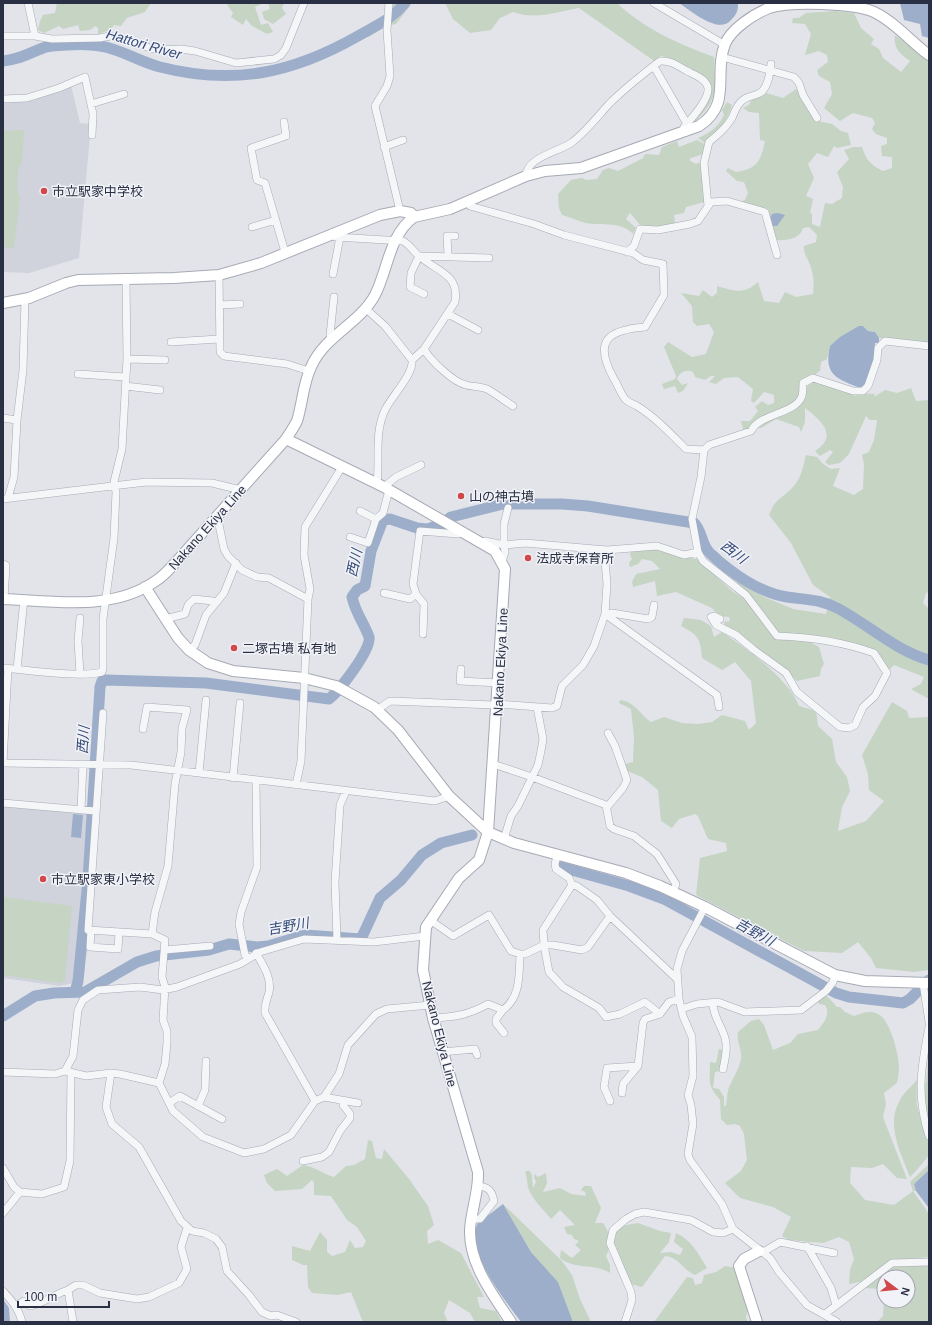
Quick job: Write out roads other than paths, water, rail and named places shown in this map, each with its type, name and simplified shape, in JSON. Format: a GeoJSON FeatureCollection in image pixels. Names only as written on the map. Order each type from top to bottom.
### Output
{"type":"FeatureCollection","features":[{"type":"Feature","properties":{"kind":"main road"},"geometry":{"type":"LineString","coordinates":[[3,303],[25,299],[78,280],[219,275],[243,269],[285,252],[336,235],[380,215],[400,211],[410,213],[414,218],[450,209],[526,176],[545,171],[581,168],[708,120],[715,111],[721,97],[722,57],[729,37],[769,8],[790,5],[858,7],[875,13],[929,55]]}},
{"type":"Feature","properties":{"kind":"main road","name":"Nakano Ekiya Line"},"geometry":{"type":"LineString","coordinates":[[3,599],[85,602],[106,601],[145,587],[158,580],[178,561],[217,515],[286,439],[296,422],[309,371],[317,356],[365,308],[374,296],[395,241],[402,228],[414,218]]}},
{"type":"Feature","properties":{"kind":"main road"},"geometry":{"type":"LineString","coordinates":[[286,439],[383,487],[461,531],[495,551],[502,562]]}},
{"type":"Feature","properties":{"kind":"main road","name":"Nakano Ekiya Line"},"geometry":{"type":"LineString","coordinates":[[502,562],[505,569],[498,704],[488,832],[479,860],[459,878],[426,927],[423,970],[432,1018],[475,1159],[478,1186],[470,1229],[471,1244],[477,1265],[511,1322]]}},
{"type":"Feature","properties":{"kind":"main road"},"geometry":{"type":"LineString","coordinates":[[145,587],[178,638],[189,650],[208,663],[233,671],[336,686],[377,710],[398,730],[449,796],[488,832],[504,839],[557,856],[626,873],[673,892],[703,911],[835,975],[865,981],[926,983]]}},
{"type":"Feature","properties":{"kind":"main road"},"geometry":{"type":"LineString","coordinates":[[757,1322],[739,1266],[744,1260],[759,1251]]}},
{"type":"Feature","properties":{"kind":"street"},"geometry":{"type":"LineString","coordinates":[[28,3],[35,36]]}},
{"type":"Feature","properties":{"kind":"street"},"geometry":{"type":"LineString","coordinates":[[3,36],[35,36],[52,39],[100,38],[110,36],[157,50],[181,49],[195,51],[236,63],[274,60],[281,55],[286,48],[304,3]]}},
{"type":"Feature","properties":{"kind":"street"},"geometry":{"type":"LineString","coordinates":[[654,3],[725,45]]}},
{"type":"Feature","properties":{"kind":"street"},"geometry":{"type":"LineString","coordinates":[[389,5],[387,30],[390,76],[387,86],[375,106],[400,211]]}},
{"type":"Feature","properties":{"kind":"street"},"geometry":{"type":"LineString","coordinates":[[722,57],[771,67],[789,74],[796,80],[817,118]]}},
{"type":"Feature","properties":{"kind":"street"},"geometry":{"type":"LineString","coordinates":[[526,176],[526,172],[541,156],[571,143],[618,95],[652,67],[660,61],[671,62],[703,80],[708,85],[706,99],[686,128],[656,70],[652,67]]}},
{"type":"Feature","properties":{"kind":"street"},"geometry":{"type":"LineString","coordinates":[[708,206],[704,163],[709,142],[720,134],[729,122],[738,105],[743,100],[759,94],[763,90],[771,67]]}},
{"type":"Feature","properties":{"kind":"street"},"geometry":{"type":"LineString","coordinates":[[3,98],[27,98],[59,88],[84,77],[93,114],[92,135]]}},
{"type":"Feature","properties":{"kind":"street"},"geometry":{"type":"LineString","coordinates":[[91,104],[124,94]]}},
{"type":"Feature","properties":{"kind":"street"},"geometry":{"type":"LineString","coordinates":[[284,122],[286,136],[251,148],[257,180],[265,183],[285,252]]}},
{"type":"Feature","properties":{"kind":"street"},"geometry":{"type":"LineString","coordinates":[[384,147],[403,140]]}},
{"type":"Feature","properties":{"kind":"street"},"geometry":{"type":"LineString","coordinates":[[627,252],[634,246],[640,229],[658,230],[690,224],[698,221],[712,202],[727,201],[765,212],[777,255]]}},
{"type":"Feature","properties":{"kind":"street"},"geometry":{"type":"LineString","coordinates":[[468,202],[470,206],[534,224],[564,235],[627,252],[644,260],[663,264],[664,295],[646,327],[628,328],[610,336],[605,343],[608,368],[627,401],[637,406],[657,421],[686,449],[704,450]]}},
{"type":"Feature","properties":{"kind":"street"},"geometry":{"type":"LineString","coordinates":[[252,227],[276,220]]}},
{"type":"Feature","properties":{"kind":"street"},"geometry":{"type":"LineString","coordinates":[[333,274],[336,235],[403,241],[408,244],[419,256],[443,271],[455,284],[457,294],[455,302],[448,314],[424,348],[412,360],[409,374],[385,410],[380,424],[383,513],[376,519],[368,543],[350,537]]}},
{"type":"Feature","properties":{"kind":"street"},"geometry":{"type":"LineString","coordinates":[[448,255],[447,236],[455,236]]}},
{"type":"Feature","properties":{"kind":"street"},"geometry":{"type":"LineString","coordinates":[[419,256],[448,255],[489,258]]}},
{"type":"Feature","properties":{"kind":"street"},"geometry":{"type":"LineString","coordinates":[[419,256],[411,272],[410,287],[424,294]]}},
{"type":"Feature","properties":{"kind":"street"},"geometry":{"type":"LineString","coordinates":[[219,275],[220,352],[224,356],[287,364],[309,371]]}},
{"type":"Feature","properties":{"kind":"street"},"geometry":{"type":"LineString","coordinates":[[126,279],[127,360],[122,449],[115,485],[114,538],[103,619],[102,672],[95,674],[80,674],[5,668],[3,763],[101,764],[178,770],[435,802],[449,796]]}},
{"type":"Feature","properties":{"kind":"street"},"geometry":{"type":"LineString","coordinates":[[333,339],[330,335],[334,297]]}},
{"type":"Feature","properties":{"kind":"street"},"geometry":{"type":"LineString","coordinates":[[25,299],[23,370],[17,420],[14,477],[6,499],[115,485],[173,482],[212,484],[241,490]]}},
{"type":"Feature","properties":{"kind":"street"},"geometry":{"type":"LineString","coordinates":[[220,305],[240,304]]}},
{"type":"Feature","properties":{"kind":"street"},"geometry":{"type":"LineString","coordinates":[[365,308],[384,326],[412,360]]}},
{"type":"Feature","properties":{"kind":"street"},"geometry":{"type":"LineString","coordinates":[[448,314],[478,330]]}},
{"type":"Feature","properties":{"kind":"street"},"geometry":{"type":"LineString","coordinates":[[171,342],[219,339]]}},
{"type":"Feature","properties":{"kind":"street"},"geometry":{"type":"LineString","coordinates":[[720,619],[714,616],[711,617],[716,625],[736,634],[754,650],[786,673],[797,692],[840,727],[849,728],[855,725],[863,707],[875,696],[887,673],[874,653],[827,641],[777,636],[756,605],[746,595],[703,561],[698,552],[692,519],[701,477],[704,450],[709,445],[751,431],[755,423],[795,405],[802,397],[803,383],[813,378],[853,392],[863,391],[868,386],[878,348],[885,341],[929,346]]}},
{"type":"Feature","properties":{"kind":"street"},"geometry":{"type":"LineString","coordinates":[[424,348],[427,355],[456,380],[465,385],[478,386],[488,390],[513,406]]}},
{"type":"Feature","properties":{"kind":"street"},"geometry":{"type":"LineString","coordinates":[[127,360],[165,360]]}},
{"type":"Feature","properties":{"kind":"street"},"geometry":{"type":"LineString","coordinates":[[78,374],[125,377]]}},
{"type":"Feature","properties":{"kind":"street"},"geometry":{"type":"LineString","coordinates":[[125,386],[160,390]]}},
{"type":"Feature","properties":{"kind":"street"},"geometry":{"type":"LineString","coordinates":[[3,418],[17,420]]}},
{"type":"Feature","properties":{"kind":"street"},"geometry":{"type":"LineString","coordinates":[[383,487],[396,477],[420,465]]}},
{"type":"Feature","properties":{"kind":"street"},"geometry":{"type":"LineString","coordinates":[[296,785],[301,761],[308,599],[310,589],[304,556],[305,527],[342,466]]}},
{"type":"Feature","properties":{"kind":"street"},"geometry":{"type":"LineString","coordinates":[[502,562],[505,552],[504,524],[508,508]]}},
{"type":"Feature","properties":{"kind":"street"},"geometry":{"type":"LineString","coordinates":[[360,511],[376,519]]}},
{"type":"Feature","properties":{"kind":"street"},"geometry":{"type":"LineString","coordinates":[[217,515],[224,549],[236,563],[247,573],[257,577],[269,578],[308,599]]}},
{"type":"Feature","properties":{"kind":"street"},"geometry":{"type":"LineString","coordinates":[[423,634],[424,604],[416,594],[413,584],[420,532],[458,534],[461,531]]}},
{"type":"Feature","properties":{"kind":"street"},"geometry":{"type":"LineString","coordinates":[[483,544],[485,541],[504,545],[525,542],[607,550],[657,546],[684,555],[698,552]]}},
{"type":"Feature","properties":{"kind":"street"},"geometry":{"type":"LineString","coordinates":[[377,710],[390,701],[498,704],[537,707],[557,706],[562,686],[587,660],[594,646],[605,614],[607,584],[605,561],[607,550]]}},
{"type":"Feature","properties":{"kind":"street"},"geometry":{"type":"LineString","coordinates":[[189,650],[194,645],[206,615],[224,593],[236,563]]}},
{"type":"Feature","properties":{"kind":"street"},"geometry":{"type":"LineString","coordinates":[[3,564],[6,565],[3,599]]}},
{"type":"Feature","properties":{"kind":"street"},"geometry":{"type":"LineString","coordinates":[[384,593],[410,599],[416,594]]}},
{"type":"Feature","properties":{"kind":"street"},"geometry":{"type":"LineString","coordinates":[[165,619],[185,614],[188,605],[194,599],[214,600],[216,603]]}},
{"type":"Feature","properties":{"kind":"street"},"geometry":{"type":"LineString","coordinates":[[17,669],[24,600]]}},
{"type":"Feature","properties":{"kind":"street"},"geometry":{"type":"LineString","coordinates":[[605,614],[612,613],[648,619],[652,617],[654,605]]}},
{"type":"Feature","properties":{"kind":"street"},"geometry":{"type":"LineString","coordinates":[[605,614],[717,695],[719,707]]}},
{"type":"Feature","properties":{"kind":"street"},"geometry":{"type":"LineString","coordinates":[[80,618],[78,641],[80,674]]}},
{"type":"Feature","properties":{"kind":"street"},"geometry":{"type":"LineString","coordinates":[[461,669],[460,681],[499,683]]}},
{"type":"Feature","properties":{"kind":"street"},"geometry":{"type":"LineString","coordinates":[[199,773],[206,700]]}},
{"type":"Feature","properties":{"kind":"street"},"geometry":{"type":"LineString","coordinates":[[233,778],[240,703]]}},
{"type":"Feature","properties":{"kind":"street"},"geometry":{"type":"LineString","coordinates":[[143,729],[147,707],[187,710],[182,728],[168,866],[155,912],[152,934]]}},
{"type":"Feature","properties":{"kind":"street"},"geometry":{"type":"LineString","coordinates":[[504,839],[510,816],[518,806],[538,765],[543,739],[537,707]]}},
{"type":"Feature","properties":{"kind":"street"},"geometry":{"type":"LineString","coordinates":[[103,713],[101,764],[98,776],[95,811],[88,930],[152,934],[165,940],[162,976],[164,990],[163,1020],[167,1031],[167,1043],[165,1064],[159,1083],[173,1111],[203,1137],[244,1153],[272,1146],[291,1135],[315,1102],[324,1097],[339,1074],[348,1045],[376,1014],[387,1009],[430,1005]]}},
{"type":"Feature","properties":{"kind":"street"},"geometry":{"type":"LineString","coordinates":[[608,733],[615,746],[627,780],[623,788],[608,806],[610,826],[614,829],[634,836],[657,854],[676,884],[673,892]]}},
{"type":"Feature","properties":{"kind":"street"},"geometry":{"type":"LineString","coordinates":[[83,764],[84,809]]}},
{"type":"Feature","properties":{"kind":"street"},"geometry":{"type":"LineString","coordinates":[[493,764],[608,806]]}},
{"type":"Feature","properties":{"kind":"street"},"geometry":{"type":"LineString","coordinates":[[248,958],[244,955],[239,924],[240,912],[257,867],[256,780]]}},
{"type":"Feature","properties":{"kind":"street"},"geometry":{"type":"LineString","coordinates":[[337,938],[335,882],[340,805],[346,791]]}},
{"type":"Feature","properties":{"kind":"street"},"geometry":{"type":"LineString","coordinates":[[3,803],[95,811]]}},
{"type":"Feature","properties":{"kind":"street"},"geometry":{"type":"LineString","coordinates":[[557,856],[555,864],[556,869],[569,878],[572,885]]}},
{"type":"Feature","properties":{"kind":"street"},"geometry":{"type":"LineString","coordinates":[[572,885],[577,886],[597,900],[610,916],[677,979]]}},
{"type":"Feature","properties":{"kind":"street"},"geometry":{"type":"LineString","coordinates":[[572,885],[543,930],[544,946],[549,972],[563,988],[599,1008],[606,1017],[620,1014],[646,1002],[660,1014]]}},
{"type":"Feature","properties":{"kind":"street"},"geometry":{"type":"LineString","coordinates":[[703,911],[682,951],[677,979],[681,1009],[692,1037],[693,1076],[688,1094],[692,1104],[693,1124],[688,1154],[690,1160],[722,1204],[733,1229],[759,1251],[770,1258],[779,1272],[807,1305],[837,1322]]}},
{"type":"Feature","properties":{"kind":"street"},"geometry":{"type":"LineString","coordinates":[[430,920],[453,936],[489,915],[511,951],[520,954],[532,952],[544,946],[562,946],[582,950],[588,947],[610,916]]}},
{"type":"Feature","properties":{"kind":"street"},"geometry":{"type":"LineString","coordinates":[[91,930],[90,947],[118,949],[119,932]]}},
{"type":"Feature","properties":{"kind":"street"},"geometry":{"type":"LineString","coordinates":[[3,1168],[14,1187],[20,1192],[42,1194],[64,1187],[70,1161],[68,1072],[73,1056],[78,1010],[83,1000],[98,990],[108,988],[140,987],[164,990],[177,987],[240,964],[256,953],[304,939],[337,938],[374,942],[425,936]]}},
{"type":"Feature","properties":{"kind":"street"},"geometry":{"type":"LineString","coordinates":[[165,950],[210,946]]}},
{"type":"Feature","properties":{"kind":"street"},"geometry":{"type":"LineString","coordinates":[[256,953],[267,971],[269,981],[270,990],[264,1005],[265,1013],[315,1102]]}},
{"type":"Feature","properties":{"kind":"street"},"geometry":{"type":"LineString","coordinates":[[504,1033],[496,1023],[496,1019],[509,1005],[519,984],[520,954]]}},
{"type":"Feature","properties":{"kind":"street"},"geometry":{"type":"LineString","coordinates":[[681,1009],[697,1004],[718,1002],[745,1012],[801,1010],[826,991],[833,982],[835,975]]}},
{"type":"Feature","properties":{"kind":"street"},"geometry":{"type":"LineString","coordinates":[[926,983],[929,1022]]}},
{"type":"Feature","properties":{"kind":"street"},"geometry":{"type":"LineString","coordinates":[[622,1093],[623,1084],[638,1066],[643,1023],[645,1019],[660,1014],[669,1002],[679,999]]}},
{"type":"Feature","properties":{"kind":"street"},"geometry":{"type":"LineString","coordinates":[[713,1002],[713,1012],[725,1038],[726,1054],[723,1069]]}},
{"type":"Feature","properties":{"kind":"street"},"geometry":{"type":"LineString","coordinates":[[432,1018],[450,1017],[471,1013],[488,1004],[503,1010]]}},
{"type":"Feature","properties":{"kind":"street"},"geometry":{"type":"LineString","coordinates":[[929,1026],[924,1052],[920,1101],[929,1136]]}},
{"type":"Feature","properties":{"kind":"street"},"geometry":{"type":"LineString","coordinates":[[442,1052],[475,1048],[476,1055]]}},
{"type":"Feature","properties":{"kind":"street"},"geometry":{"type":"LineString","coordinates":[[198,1106],[205,1090],[206,1061]]}},
{"type":"Feature","properties":{"kind":"street"},"geometry":{"type":"LineString","coordinates":[[610,1101],[604,1087],[607,1068],[638,1066]]}},
{"type":"Feature","properties":{"kind":"street"},"geometry":{"type":"LineString","coordinates":[[3,1072],[55,1074],[68,1072],[86,1076],[111,1073],[159,1083]]}},
{"type":"Feature","properties":{"kind":"street"},"geometry":{"type":"LineString","coordinates":[[111,1073],[106,1107],[112,1124],[139,1147],[181,1221],[187,1228],[204,1233],[216,1239],[222,1247],[227,1271],[268,1319],[277,1315],[296,1322]]}},
{"type":"Feature","properties":{"kind":"street"},"geometry":{"type":"LineString","coordinates":[[169,1103],[180,1096],[222,1119]]}},
{"type":"Feature","properties":{"kind":"street"},"geometry":{"type":"LineString","coordinates":[[324,1097],[343,1101],[350,1100],[358,1103]]}},
{"type":"Feature","properties":{"kind":"street"},"geometry":{"type":"LineString","coordinates":[[303,1161],[322,1157],[329,1152],[340,1131],[350,1118],[350,1114],[343,1105],[343,1101]]}},
{"type":"Feature","properties":{"kind":"street"},"geometry":{"type":"LineString","coordinates":[[472,1219],[480,1219],[494,1201],[492,1192],[486,1187],[478,1186]]}},
{"type":"Feature","properties":{"kind":"street"},"geometry":{"type":"LineString","coordinates":[[3,1213],[20,1192]]}},
{"type":"Feature","properties":{"kind":"street"},"geometry":{"type":"LineString","coordinates":[[625,1322],[632,1300],[631,1292],[610,1243],[613,1230],[618,1225],[636,1214],[644,1212],[692,1220],[713,1232],[723,1233],[733,1229]]}},
{"type":"Feature","properties":{"kind":"street"},"geometry":{"type":"LineString","coordinates":[[16,1306],[24,1301],[30,1306],[36,1305],[76,1285],[83,1286],[100,1293],[137,1299],[149,1297],[179,1283],[187,1269],[182,1247],[187,1228]]}},
{"type":"Feature","properties":{"kind":"street"},"geometry":{"type":"LineString","coordinates":[[759,1251],[765,1251],[780,1242],[807,1246],[834,1253]]}},
{"type":"Feature","properties":{"kind":"street"},"geometry":{"type":"LineString","coordinates":[[807,1246],[831,1288],[836,1305]]}},
{"type":"Feature","properties":{"kind":"street"},"geometry":{"type":"LineString","coordinates":[[825,1314],[892,1263],[929,1262]]}},
{"type":"Feature","properties":{"kind":"street"},"geometry":{"type":"LineString","coordinates":[[68,1290],[73,1322]]}},
{"type":"Feature","properties":{"kind":"street"},"geometry":{"type":"LineString","coordinates":[[3,1291],[16,1306],[22,1322]]}},
{"type":"Feature","properties":{"kind":"water"},"geometry":{"type":"Polygon","coordinates":[[[679,3],[738,3],[738,6],[736,14],[731,20],[726,24],[720,25],[705,20],[679,3]]]}},
{"type":"Feature","properties":{"kind":"water"},"geometry":{"type":"Polygon","coordinates":[[[900,3],[929,3],[929,38],[922,36],[920,24],[904,20],[900,3]]]}},
{"type":"Feature","properties":{"kind":"water"},"geometry":{"type":"Polygon","coordinates":[[[778,213],[785,215],[777,226],[772,226],[770,218],[772,214],[778,213]]]}},
{"type":"Feature","properties":{"kind":"water"},"geometry":{"type":"Polygon","coordinates":[[[859,326],[863,326],[868,331],[875,332],[879,338],[879,343],[875,343],[873,365],[863,389],[834,375],[829,364],[828,356],[830,346],[840,337],[859,326]]]}},
{"type":"Feature","properties":{"kind":"water"},"geometry":{"type":"Polygon","coordinates":[[[73,814],[83,815],[81,838],[71,837],[73,814]]]}},
{"type":"Feature","properties":{"kind":"water"},"geometry":{"type":"Polygon","coordinates":[[[929,1170],[929,1208],[916,1191],[914,1184],[929,1170]]]}},
{"type":"Feature","properties":{"kind":"water"},"geometry":{"type":"Polygon","coordinates":[[[503,1204],[531,1252],[558,1282],[573,1322],[521,1322],[488,1275],[476,1247],[475,1234],[478,1223],[503,1204]]]}},
{"type":"Feature","properties":{"kind":"water"},"geometry":{"type":"Polygon","coordinates":[[[3,1299],[9,1308],[10,1322],[3,1322],[3,1299]]]}},
{"type":"Feature","properties":{"kind":"waterway","name":"Hattori River"},"geometry":{"type":"LineString","coordinates":[[3,61],[19,58],[47,47],[87,45],[109,48],[160,67],[187,73],[238,75],[262,72],[286,67],[334,49],[383,22],[400,9],[405,3]]}},
{"type":"Feature","properties":{"kind":"waterway","name":"Hattori River"},"geometry":{"type":"LineString","coordinates":[[44,47],[45,40]]}},
{"type":"Feature","properties":{"kind":"waterway","name":"西川"},"geometry":{"type":"LineString","coordinates":[[75,992],[78,981],[88,880],[100,687],[102,681],[206,683],[329,699],[354,670],[369,643],[369,637],[355,608],[352,597],[357,590],[365,586],[371,551],[383,520],[390,519],[417,528],[427,529],[440,525],[451,517],[503,504],[562,504],[588,506],[694,523],[708,551],[737,575],[756,587],[777,595],[826,603],[839,609],[894,644],[917,656],[929,660]]}},
{"type":"Feature","properties":{"kind":"waterway","name":"吉野川"},"geometry":{"type":"LineString","coordinates":[[3,1016],[35,996],[54,993],[85,992],[137,962],[156,956],[209,950],[229,944],[257,947],[268,946],[305,935],[361,939],[380,898],[401,880],[422,855],[441,843],[472,835]]}},
{"type":"Feature","properties":{"kind":"waterway","name":"吉野川"},"geometry":{"type":"LineString","coordinates":[[561,867],[629,886],[664,899],[836,993],[849,997],[903,1003],[910,999],[929,980]]}},
{"type":"Feature","properties":{"kind":"place","name":"市立駅家中学校"},"geometry":{"type":"Point","coordinates":[44,191]}},
{"type":"Feature","properties":{"kind":"place","name":"山の神古墳"},"geometry":{"type":"Point","coordinates":[461,496]}},
{"type":"Feature","properties":{"kind":"place","name":"法成寺保育所"},"geometry":{"type":"Point","coordinates":[528,558]}},
{"type":"Feature","properties":{"kind":"place","name":"二塚古墳 私有地"},"geometry":{"type":"Point","coordinates":[234,648]}},
{"type":"Feature","properties":{"kind":"place","name":"市立駅家東小学校"},"geometry":{"type":"Point","coordinates":[43,879]}}]}
